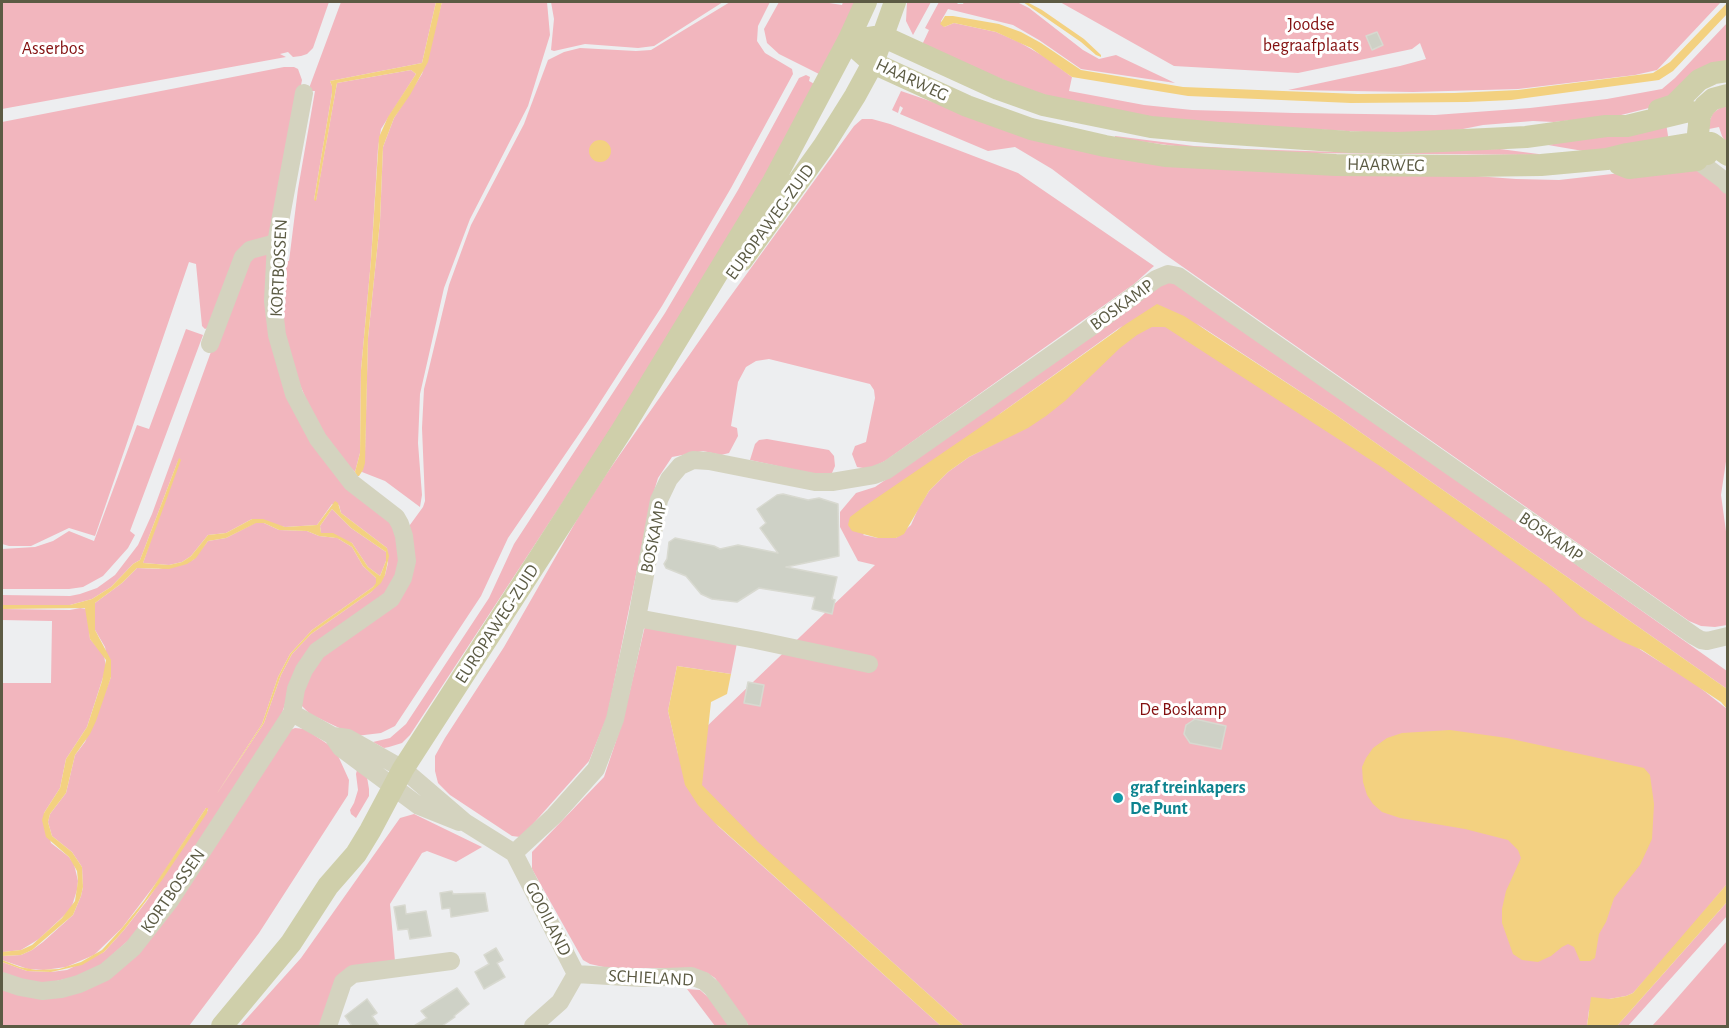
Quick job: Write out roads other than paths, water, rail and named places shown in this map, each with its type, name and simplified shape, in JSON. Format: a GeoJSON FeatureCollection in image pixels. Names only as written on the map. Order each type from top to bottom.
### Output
{"type":"FeatureCollection","features":[{"type":"Feature","properties":{"kind":"main road","name":"EUROPAWEG-ZUID"},"geometry":{"type":"LineString","coordinates":[[222,1026],[291,943],[328,886],[343,847],[358,823],[398,778],[622,430],[773,182],[848,41],[866,2]]}},
{"type":"Feature","properties":{"kind":"main road","name":"EUROPAWEG-ZUID"},"geometry":{"type":"LineString","coordinates":[[622,430],[656,387],[711,304],[823,147],[873,63],[895,2]]}},
{"type":"Feature","properties":{"kind":"main road","name":"HAARWEG"},"geometry":{"type":"LineString","coordinates":[[848,41],[882,36],[989,85],[1027,99],[1080,113],[1151,127],[1272,137],[1398,143],[1526,137],[1606,126],[1687,102]]}},
{"type":"Feature","properties":{"kind":"main road","name":"HAARWEG"},"geometry":{"type":"LineString","coordinates":[[848,41],[873,63],[967,106],[1031,129],[1105,146],[1165,156],[1336,165],[1541,165],[1696,149]]}},
{"type":"Feature","properties":{"kind":"main road"},"geometry":{"type":"LineString","coordinates":[[1728,71],[1704,77],[1694,83],[1687,102],[1686,121],[1696,149],[1728,168]]}},
{"type":"Feature","properties":{"kind":"main road"},"geometry":{"type":"LineString","coordinates":[[1687,102],[1715,86],[1728,83]]}},
{"type":"Feature","properties":{"kind":"main road"},"geometry":{"type":"LineString","coordinates":[[1696,149],[1702,110],[1713,99],[1728,95]]}},
{"type":"Feature","properties":{"kind":"main road"},"geometry":{"type":"LineString","coordinates":[[1696,149],[1711,143],[1728,155]]}},
{"type":"Feature","properties":{"kind":"street","name":"KORTBOSSEN"},"geometry":{"type":"LineString","coordinates":[[2,981],[20,987],[42,990],[60,989],[80,984],[105,972],[132,948],[169,902],[292,713],[296,689],[316,651],[391,599],[403,578],[407,561],[404,536],[396,517],[352,483],[318,439],[294,394],[277,335],[273,301],[276,243],[304,93]]}},
{"type":"Feature","properties":{"kind":"street"},"geometry":{"type":"LineString","coordinates":[[1696,149],[1728,185]]}},
{"type":"Feature","properties":{"kind":"street"},"geometry":{"type":"LineString","coordinates":[[210,344],[243,258],[250,250],[276,243]]}},
{"type":"Feature","properties":{"kind":"street","name":"BOSKAMP"},"geometry":{"type":"LineString","coordinates":[[514,853],[554,816],[596,769],[615,719],[660,500],[669,478],[680,466],[693,460],[709,461],[815,482],[832,482],[880,472],[913,452],[1156,279],[1168,274],[1178,276],[1694,636],[1707,640],[1728,636]]}},
{"type":"Feature","properties":{"kind":"street"},"geometry":{"type":"LineString","coordinates":[[637,618],[869,664]]}},
{"type":"Feature","properties":{"kind":"street"},"geometry":{"type":"LineString","coordinates":[[292,713],[333,736],[341,748],[358,759],[398,778],[419,806],[453,821],[465,823],[514,853]]}},
{"type":"Feature","properties":{"kind":"street","name":"GOOILAND"},"geometry":{"type":"LineString","coordinates":[[514,853],[576,974],[560,1002],[533,1026]]}},
{"type":"Feature","properties":{"kind":"street"},"geometry":{"type":"LineString","coordinates":[[328,1026],[343,982],[353,974],[451,961]]}},
{"type":"Feature","properties":{"kind":"street","name":"SCHIELAND"},"geometry":{"type":"LineString","coordinates":[[576,974],[642,978],[691,976],[704,981],[712,988],[739,1026]]}},
{"type":"Feature","properties":{"kind":"place","name":"graf treinkapers De Punt"},"geometry":{"type":"Point","coordinates":[1118,798]}},
{"type":"Feature","properties":{"kind":"park label","name":"Joodse begraafplaats"},"geometry":{"type":"Point","coordinates":[1311,36]}},
{"type":"Feature","properties":{"kind":"park label","name":"Asserbos"},"geometry":{"type":"Point","coordinates":[53,49]}},
{"type":"Feature","properties":{"kind":"park label","name":"De Boskamp"},"geometry":{"type":"Point","coordinates":[1183,710]}}]}
